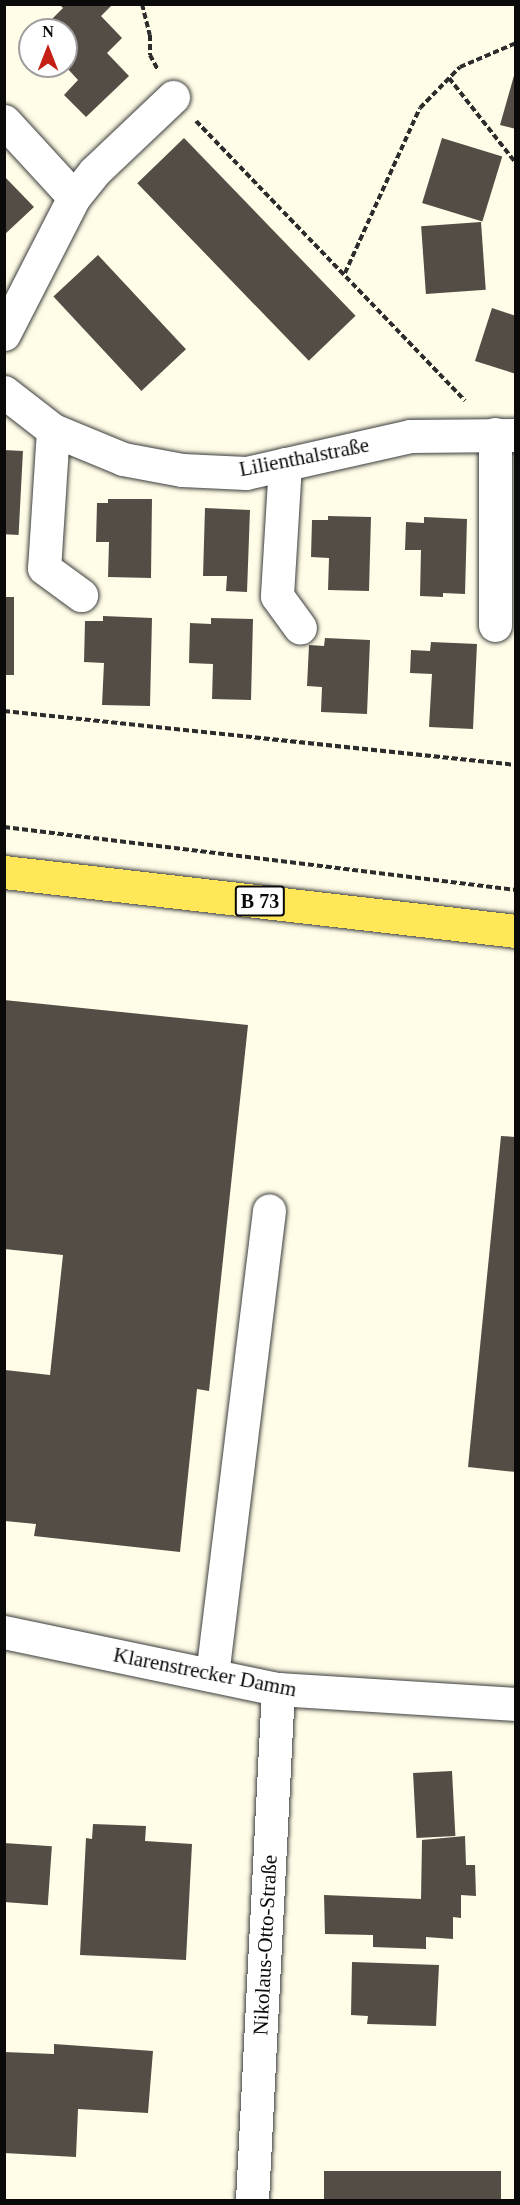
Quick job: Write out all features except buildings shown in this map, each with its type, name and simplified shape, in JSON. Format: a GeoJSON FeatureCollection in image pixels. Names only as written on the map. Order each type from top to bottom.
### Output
{"type":"FeatureCollection","features":[{"type":"Feature","properties":{"kind":"main road","name":"B 73"},"geometry":{"type":"LineString","coordinates":[[4,872],[516,931]]}},
{"type":"Feature","properties":{"kind":"street"},"geometry":{"type":"LineString","coordinates":[[4,334],[74,197],[94,172],[173,96]]}},
{"type":"Feature","properties":{"kind":"street"},"geometry":{"type":"LineString","coordinates":[[4,121],[74,197]]}},
{"type":"Feature","properties":{"kind":"street","name":"Lilienthalstraße"},"geometry":{"type":"LineString","coordinates":[[4,392],[53,430],[123,459],[182,470],[246,473],[410,436],[506,434]]}},
{"type":"Feature","properties":{"kind":"street"},"geometry":{"type":"LineString","coordinates":[[53,430],[44,568],[81,596]]}},
{"type":"Feature","properties":{"kind":"street"},"geometry":{"type":"LineString","coordinates":[[495,625],[506,434]]}},
{"type":"Feature","properties":{"kind":"street"},"geometry":{"type":"LineString","coordinates":[[285,464],[277,596],[300,628]]}},
{"type":"Feature","properties":{"kind":"street"},"geometry":{"type":"LineString","coordinates":[[212,1675],[269,1210]]}},
{"type":"Feature","properties":{"kind":"street","name":"Klarenstrecker Damm"},"geometry":{"type":"LineString","coordinates":[[4,1632],[278,1689],[516,1704]]}},
{"type":"Feature","properties":{"kind":"street","name":"Nikolaus-Otto-Straße"},"geometry":{"type":"LineString","coordinates":[[252,2200],[278,1689]]}},
{"type":"Feature","properties":{"kind":"path"},"geometry":{"type":"LineString","coordinates":[[142,4],[150,35],[150,55],[173,96],[344,273],[506,434]]}},
{"type":"Feature","properties":{"kind":"path"},"geometry":{"type":"LineString","coordinates":[[344,273],[420,108],[460,67],[516,43]]}},
{"type":"Feature","properties":{"kind":"path"},"geometry":{"type":"LineString","coordinates":[[449,78],[516,163]]}},
{"type":"Feature","properties":{"kind":"path"},"geometry":{"type":"LineString","coordinates":[[4,711],[516,765]]}},
{"type":"Feature","properties":{"kind":"path"},"geometry":{"type":"LineString","coordinates":[[4,827],[516,890]]}}]}
